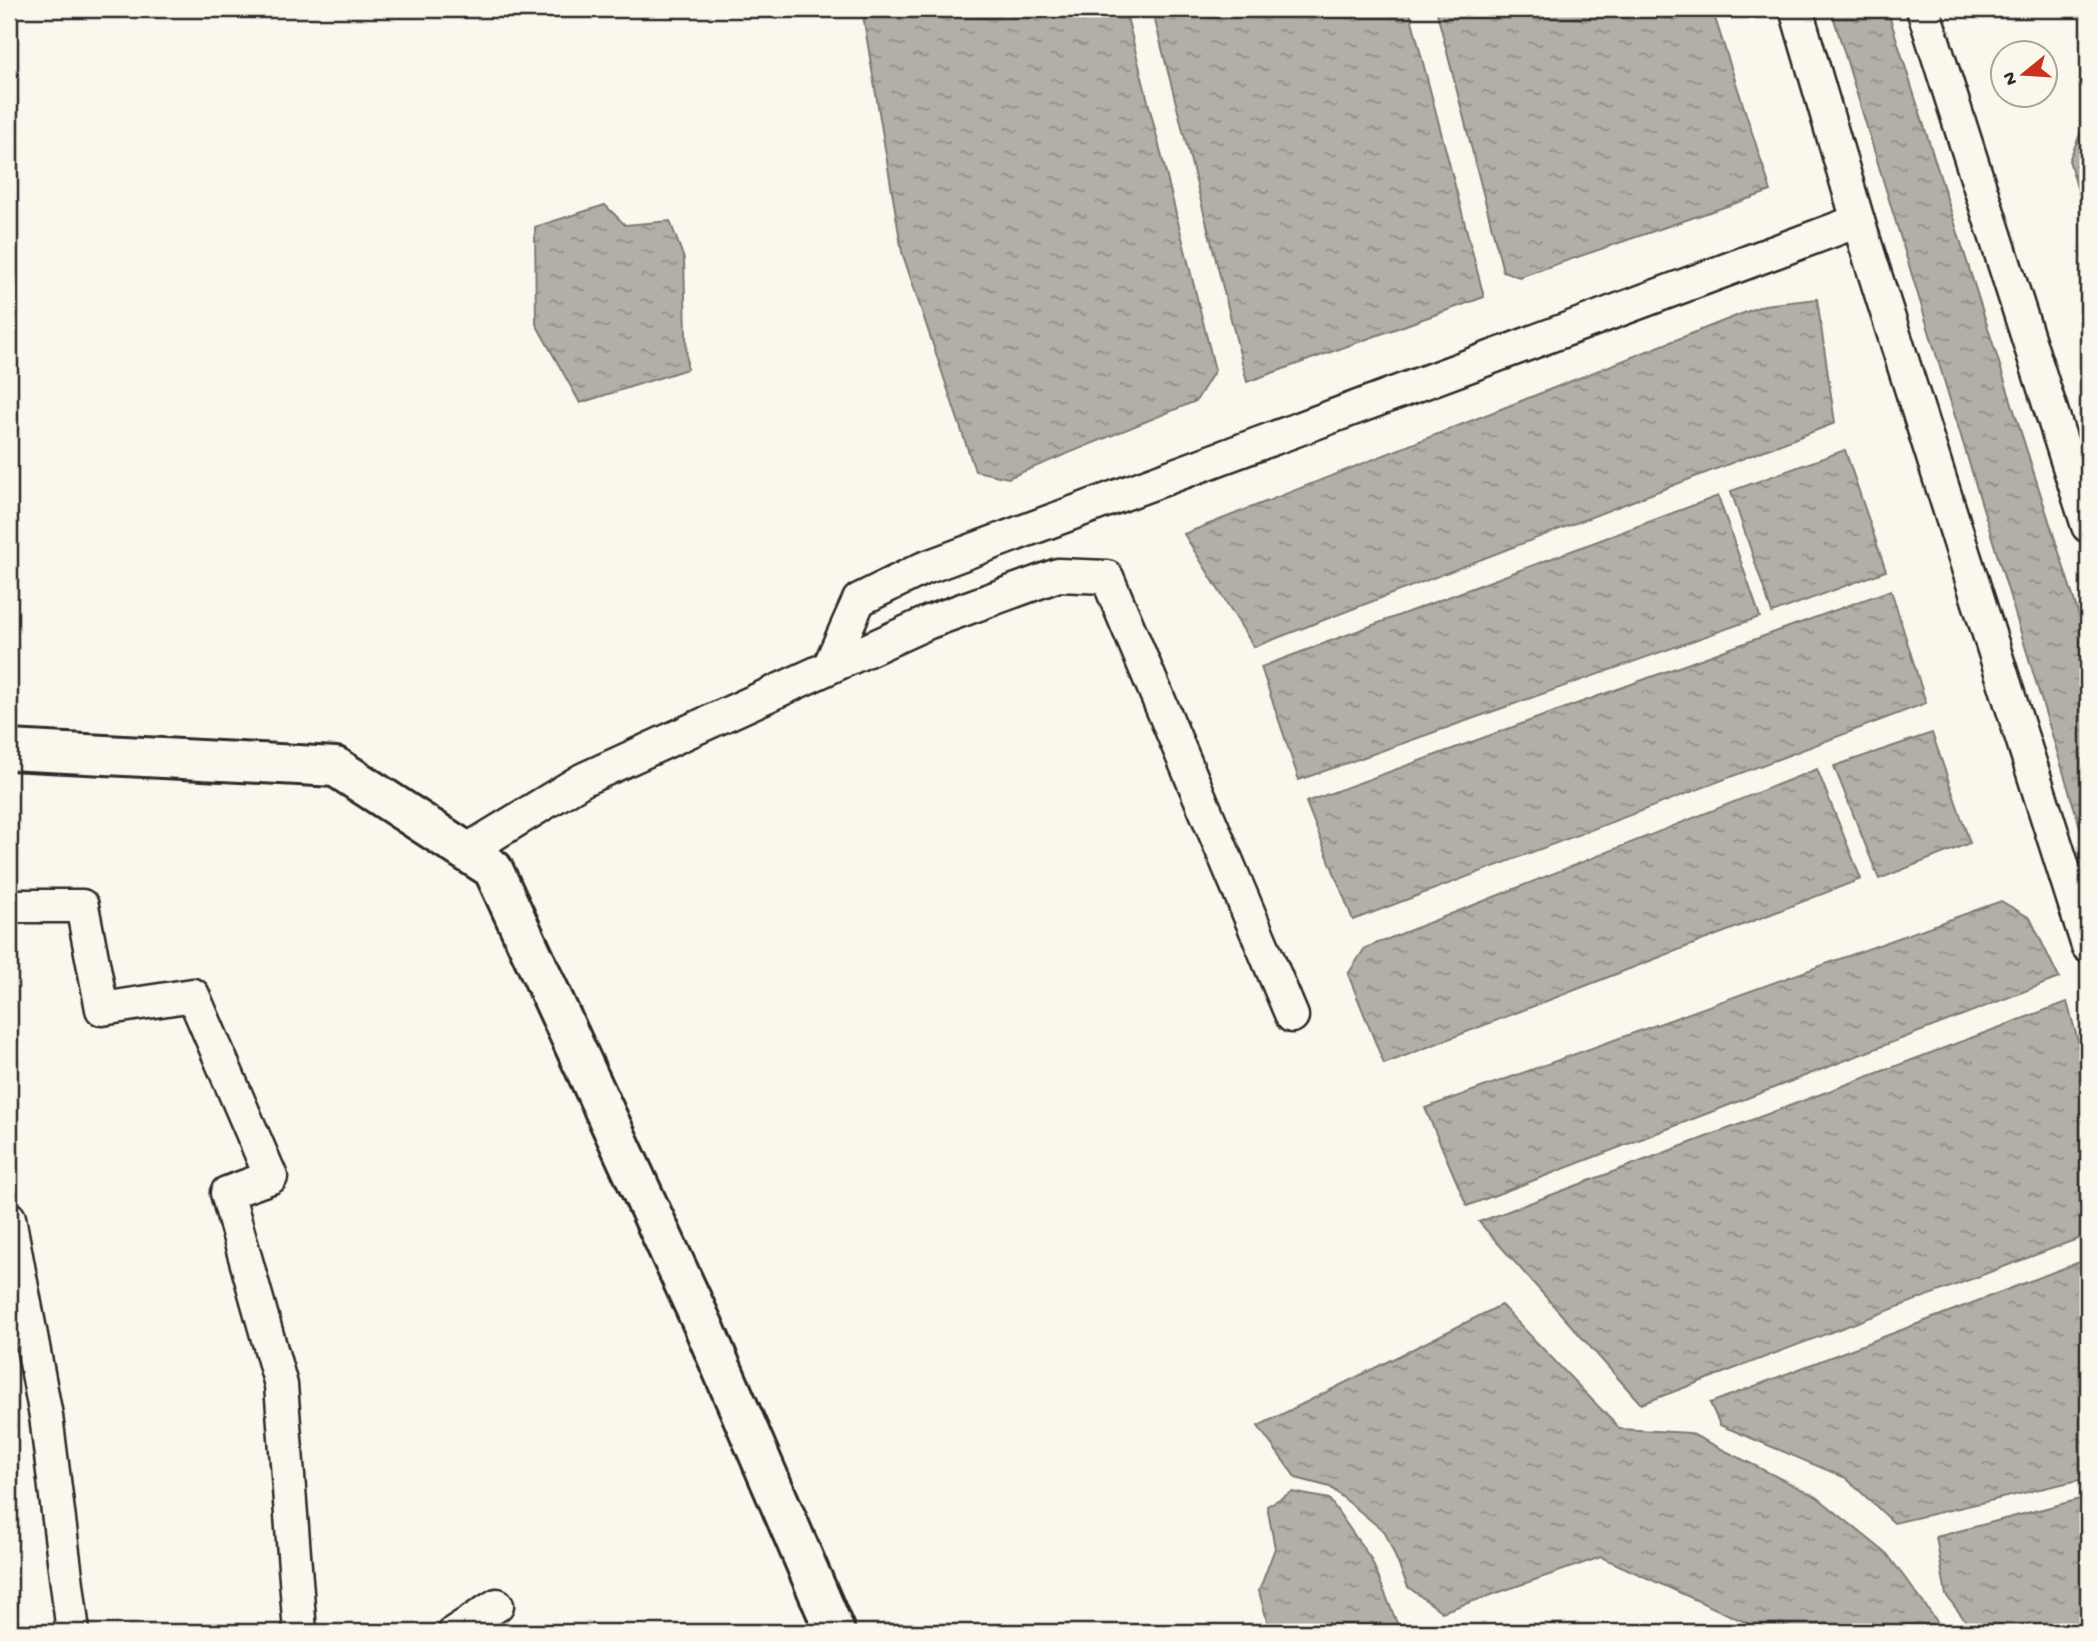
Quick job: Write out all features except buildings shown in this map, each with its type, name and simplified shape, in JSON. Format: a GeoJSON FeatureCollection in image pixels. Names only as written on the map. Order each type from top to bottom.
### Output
{"type":"FeatureCollection","features":[{"type":"Feature","properties":{"kind":"street"},"geometry":{"type":"LineString","coordinates":[[1796,9],[1858,221],[2088,946]]}},
{"type":"Feature","properties":{"kind":"street"},"geometry":{"type":"LineString","coordinates":[[1923,9],[2088,526]]}},
{"type":"Feature","properties":{"kind":"street"},"geometry":{"type":"LineString","coordinates":[[829,667],[859,600],[922,569],[1858,221]]}},
{"type":"Feature","properties":{"kind":"street"},"geometry":{"type":"LineString","coordinates":[[466,851],[584,779],[929,621],[1058,575],[1107,577],[1292,1016]]}},
{"type":"Feature","properties":{"kind":"street"},"geometry":{"type":"LineString","coordinates":[[9,750],[336,767],[493,869],[704,1327],[835,1632]]}},
{"type":"Feature","properties":{"kind":"street"},"geometry":{"type":"LineString","coordinates":[[9,906],[82,906],[102,1009],[193,995],[271,1177],[227,1193],[281,1385],[300,1632]]}},
{"type":"Feature","properties":{"kind":"street"},"geometry":{"type":"LineString","coordinates":[[9,1219],[46,1416],[73,1632]]}},
{"type":"Feature","properties":{"kind":"street"},"geometry":{"type":"LineString","coordinates":[[455,1632],[497,1605]]}},
{"type":"Feature","properties":{"kind":"water"},"geometry":{"type":"Polygon","coordinates":[[[862,9],[1125,9],[1215,370],[1196,401],[1008,478],[975,471],[902,252],[862,9]]]}},
{"type":"Feature","properties":{"kind":"water"},"geometry":{"type":"Polygon","coordinates":[[[1152,9],[1409,9],[1484,297],[1247,382],[1152,9]]]}},
{"type":"Feature","properties":{"kind":"water"},"geometry":{"type":"Polygon","coordinates":[[[1436,9],[1712,9],[1771,191],[1519,277],[1503,271],[1436,9]]]}},
{"type":"Feature","properties":{"kind":"water"},"geometry":{"type":"Polygon","coordinates":[[[1831,9],[1887,9],[2088,644],[2088,853],[1831,9]]]}},
{"type":"Feature","properties":{"kind":"water"},"geometry":{"type":"Polygon","coordinates":[[[2088,116],[2088,204],[2081,201],[2069,160],[2088,116]]]}},
{"type":"Feature","properties":{"kind":"water"},"geometry":{"type":"Polygon","coordinates":[[[605,205],[625,225],[670,221],[684,259],[687,369],[580,403],[536,324],[535,227],[605,205]]]}},
{"type":"Feature","properties":{"kind":"water"},"geometry":{"type":"Polygon","coordinates":[[[1817,299],[1835,423],[1254,647],[1184,534],[1764,305],[1817,299]]]}},
{"type":"Feature","properties":{"kind":"water"},"geometry":{"type":"Polygon","coordinates":[[[1845,450],[1886,571],[1772,613],[1731,491],[1845,450]]]}},
{"type":"Feature","properties":{"kind":"water"},"geometry":{"type":"Polygon","coordinates":[[[1718,496],[1760,617],[1299,780],[1261,667],[1718,496]]]}},
{"type":"Feature","properties":{"kind":"water"},"geometry":{"type":"Polygon","coordinates":[[[1891,590],[1926,703],[1353,920],[1306,802],[1891,590]]]}},
{"type":"Feature","properties":{"kind":"water"},"geometry":{"type":"Polygon","coordinates":[[[1932,733],[1970,843],[1879,879],[1834,766],[1932,733]]]}},
{"type":"Feature","properties":{"kind":"water"},"geometry":{"type":"Polygon","coordinates":[[[1817,769],[1861,879],[1384,1064],[1348,974],[1365,948],[1817,769]]]}},
{"type":"Feature","properties":{"kind":"water"},"geometry":{"type":"Polygon","coordinates":[[[2001,901],[2030,918],[2059,978],[1467,1206],[1425,1108],[2001,901]]]}},
{"type":"Feature","properties":{"kind":"water"},"geometry":{"type":"Polygon","coordinates":[[[2067,1002],[2088,1076],[2088,1235],[1641,1404],[1479,1222],[2067,1002]]]}},
{"type":"Feature","properties":{"kind":"water"},"geometry":{"type":"Polygon","coordinates":[[[2085,1260],[2088,1265],[2088,1478],[1894,1523],[1846,1478],[1720,1425],[1710,1403],[2085,1260]]]}},
{"type":"Feature","properties":{"kind":"water"},"geometry":{"type":"Polygon","coordinates":[[[1501,1305],[1620,1429],[1690,1433],[1817,1497],[1887,1554],[1939,1624],[1929,1632],[1767,1632],[1601,1557],[1442,1612],[1408,1587],[1385,1532],[1330,1487],[1296,1478],[1258,1426],[1501,1305]]]}},
{"type":"Feature","properties":{"kind":"water"},"geometry":{"type":"Polygon","coordinates":[[[1292,1492],[1329,1499],[1371,1559],[1399,1628],[1391,1632],[1270,1632],[1259,1591],[1275,1548],[1267,1506],[1292,1492]]]}},
{"type":"Feature","properties":{"kind":"water"},"geometry":{"type":"Polygon","coordinates":[[[2088,1497],[2088,1632],[1974,1632],[1946,1595],[1936,1537],[2088,1497]]]}}]}
